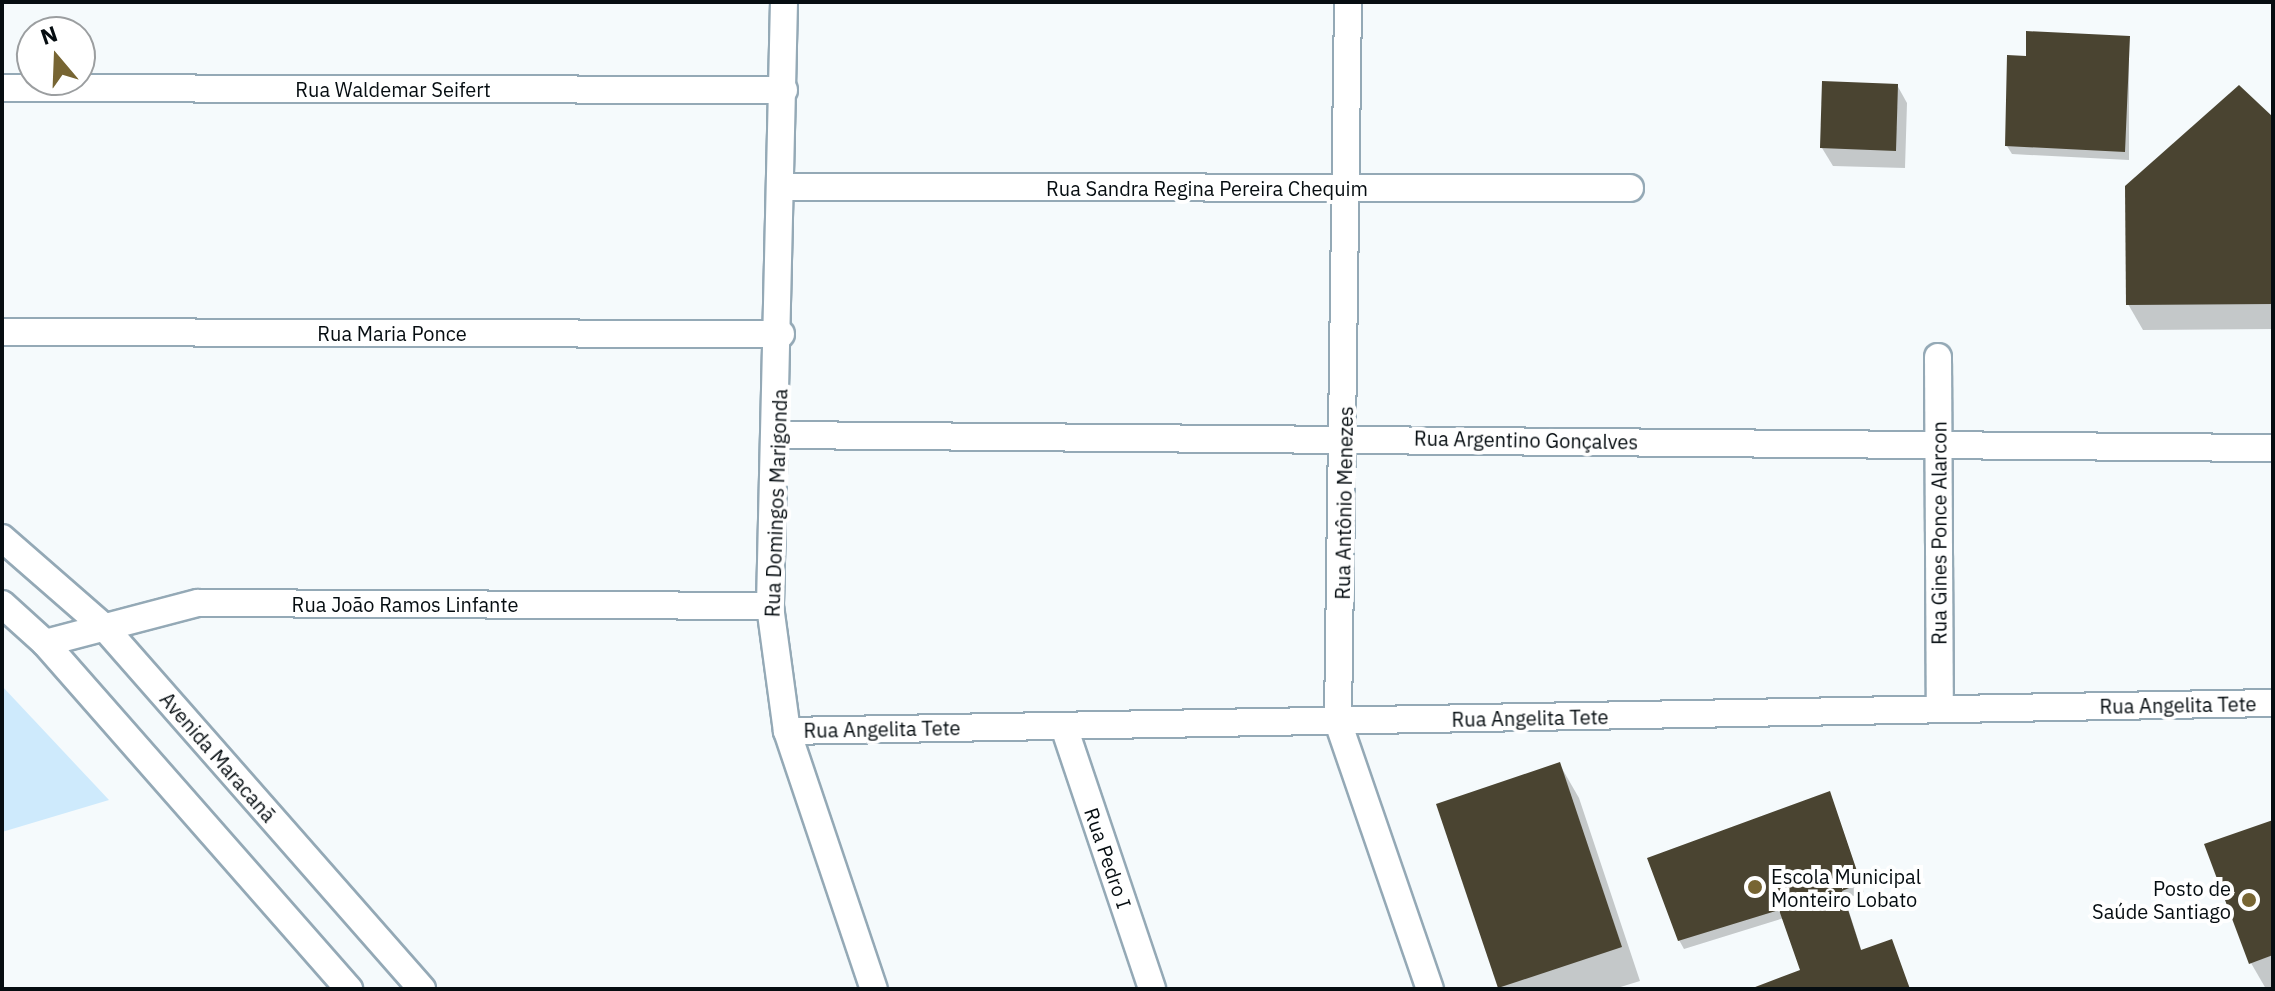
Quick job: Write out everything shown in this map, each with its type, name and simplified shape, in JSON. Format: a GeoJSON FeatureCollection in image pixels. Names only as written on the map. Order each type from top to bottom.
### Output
{"type":"FeatureCollection","features":[{"type":"Feature","properties":{"kind":"street","name":"Rua Domingos Marigonda"},"geometry":{"type":"LineString","coordinates":[[784,2],[781,334],[770,606],[787,731],[874,989]]}},
{"type":"Feature","properties":{"kind":"street","name":"Rua Antônio Menezes"},"geometry":{"type":"LineString","coordinates":[[1348,2],[1347,437],[1338,722],[1430,989]]}},
{"type":"Feature","properties":{"kind":"street","name":"Rua Waldemar Seifert"},"geometry":{"type":"LineString","coordinates":[[2,88],[784,90]]}},
{"type":"Feature","properties":{"kind":"street","name":"Rua Sandra Regina Pereira Chequim"},"geometry":{"type":"LineString","coordinates":[[784,187],[1630,188]]}},
{"type":"Feature","properties":{"kind":"street","name":"Rua Maria Ponce"},"geometry":{"type":"LineString","coordinates":[[2,332],[781,334]]}},
{"type":"Feature","properties":{"kind":"street","name":"Rua Gines Ponce Alarcon"},"geometry":{"type":"LineString","coordinates":[[1938,357],[1940,709]]}},
{"type":"Feature","properties":{"kind":"street","name":"Rua Argentino Gonçalves"},"geometry":{"type":"LineString","coordinates":[[778,435],[1347,437],[2273,448]]}},
{"type":"Feature","properties":{"kind":"street","name":"Avenida Maracanã"},"geometry":{"type":"LineString","coordinates":[[2,538],[104,627],[422,989]]}},
{"type":"Feature","properties":{"kind":"street","name":"Rua João Ramos Linfante"},"geometry":{"type":"LineString","coordinates":[[45,643],[198,603],[770,606]]}},
{"type":"Feature","properties":{"kind":"street"},"geometry":{"type":"LineString","coordinates":[[2,604],[45,643],[349,989]]}},
{"type":"Feature","properties":{"kind":"street","name":"Rua Angelita Tete"},"geometry":{"type":"LineString","coordinates":[[787,731],[2273,703]]}},
{"type":"Feature","properties":{"kind":"street","name":"Rua Pedro I"},"geometry":{"type":"LineString","coordinates":[[1064,727],[1152,989]]}},
{"type":"Feature","properties":{"kind":"shaded area"},"geometry":{"type":"Polygon","coordinates":[[[2,686],[109,800],[2,832],[2,686]]]}},
{"type":"Feature","properties":{"kind":"building"},"geometry":{"type":"Polygon","coordinates":[[[2026,31],[2130,36],[2125,152],[2005,146],[2007,55],[2026,56],[2026,31]]]}},
{"type":"Feature","properties":{"kind":"building"},"geometry":{"type":"Polygon","coordinates":[[[1822,81],[1898,84],[1896,151],[1820,148],[1822,81]]]}},
{"type":"Feature","properties":{"kind":"building"},"geometry":{"type":"Polygon","coordinates":[[[2239,85],[2273,117],[2273,304],[2126,305],[2125,186],[2239,85]]]}},
{"type":"Feature","properties":{"kind":"building"},"geometry":{"type":"Polygon","coordinates":[[[1560,762],[1622,947],[1498,988],[1436,804],[1560,762]]]}},
{"type":"Feature","properties":{"kind":"building","name":"Escola Municipal Monteiro Lobato"},"geometry":{"type":"Polygon","coordinates":[[[1830,791],[1861,883],[1842,891],[1861,950],[1892,939],[1910,989],[1750,989],[1800,970],[1779,910],[1678,941],[1647,858],[1830,791]]]}},
{"type":"Feature","properties":{"kind":"building","name":"Posto de Saúde Santiago"},"geometry":{"type":"Polygon","coordinates":[[[2273,820],[2273,955],[2249,964],[2204,844],[2273,820]]]}},
{"type":"Feature","properties":{"kind":"place","name":"Escola Municipal Monteiro Lobato"},"geometry":{"type":"Point","coordinates":[1755,887]}},
{"type":"Feature","properties":{"kind":"place","name":"Posto de Saúde Santiago"},"geometry":{"type":"Point","coordinates":[2249,900]}}]}
